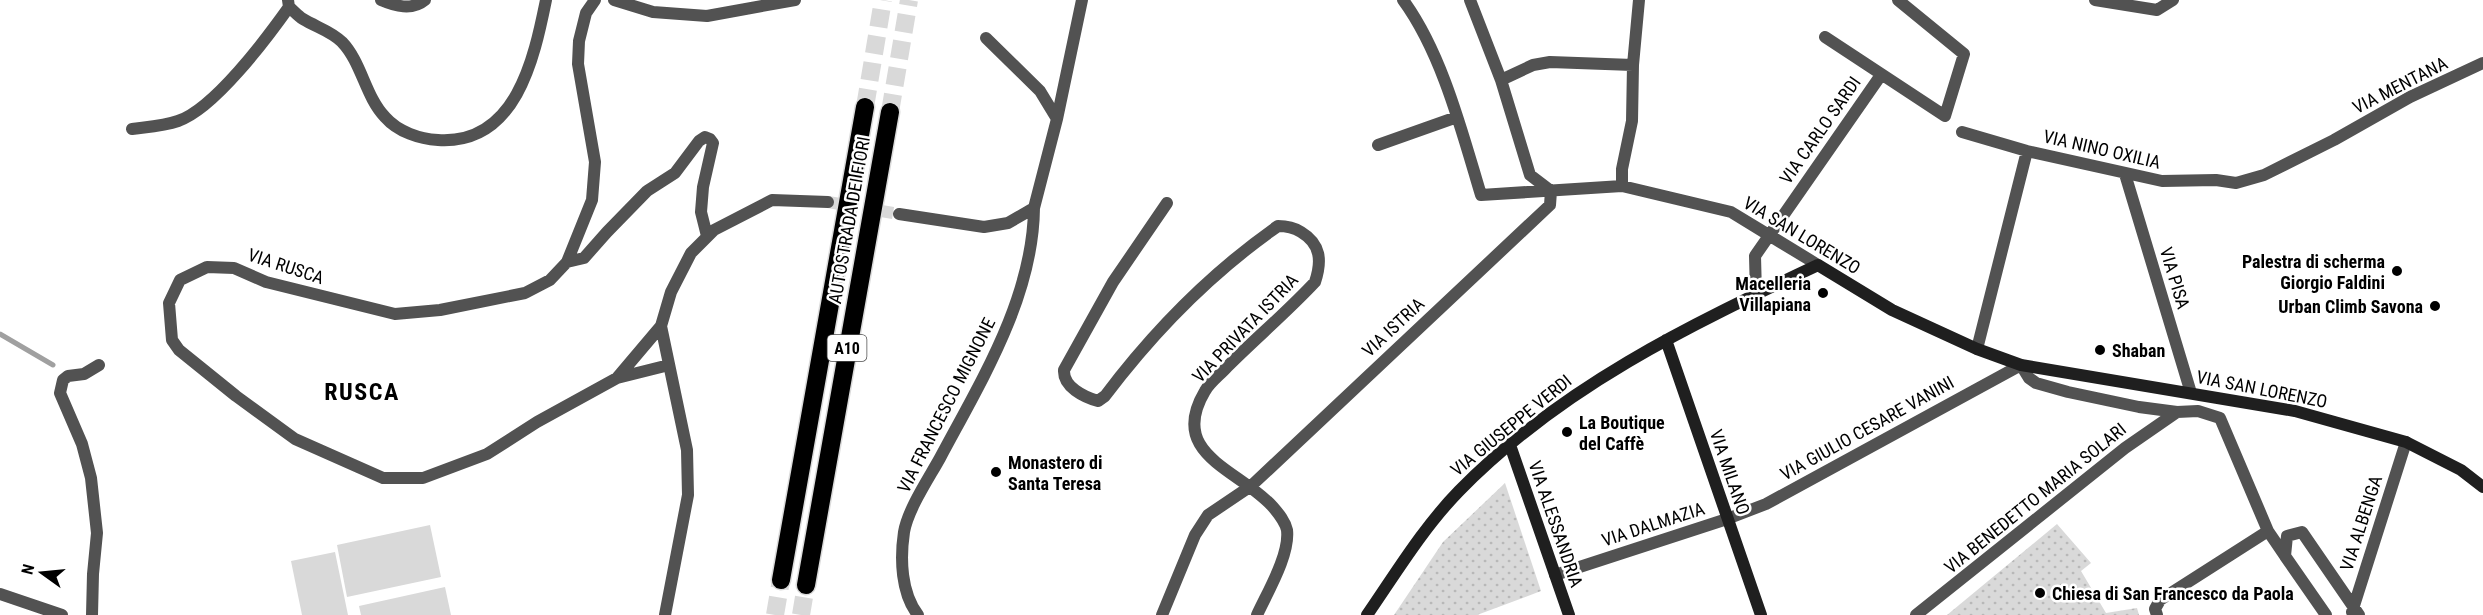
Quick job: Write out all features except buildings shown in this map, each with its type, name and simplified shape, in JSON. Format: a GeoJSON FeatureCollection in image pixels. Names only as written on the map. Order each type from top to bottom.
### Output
{"type":"FeatureCollection","features":[{"type":"Feature","properties":{"kind":"highway","name":"AUTOSTRADA DEI FIORI"},"geometry":{"type":"LineString","coordinates":[[781,580],[865,107]]}},
{"type":"Feature","properties":{"kind":"highway","name":"AUTOSTRADA DEI FIORI"},"geometry":{"type":"LineString","coordinates":[[806,585],[890,111]]}},
{"type":"Feature","properties":{"kind":"street"},"geometry":{"type":"LineString","coordinates":[[381,0],[401,7],[425,0]]}},
{"type":"Feature","properties":{"kind":"street"},"geometry":{"type":"LineString","coordinates":[[132,129],[180,120],[198,109],[243,67],[289,4],[304,20],[323,28],[343,42],[385,118],[405,132],[432,140],[462,140],[481,133],[507,111],[529,71],[546,0]]}},
{"type":"Feature","properties":{"kind":"street","name":"VIA RUSCA"},"geometry":{"type":"LineString","coordinates":[[595,0],[586,13],[579,41],[578,64],[595,162],[592,200],[567,262],[550,280],[525,293],[440,310],[395,314],[266,282],[234,268],[207,267],[180,280],[169,303],[172,340],[179,350],[236,396],[295,439],[382,478],[423,478],[487,454],[537,422],[618,378],[669,365]]}},
{"type":"Feature","properties":{"kind":"street"},"geometry":{"type":"LineString","coordinates":[[614,0],[653,12],[707,16],[795,0]]}},
{"type":"Feature","properties":{"kind":"street","name":"VIA FRANCESCO MIGNONE"},"geometry":{"type":"LineString","coordinates":[[918,615],[906,595],[903,568],[904,530],[998,347],[1022,282],[1034,230],[1034,208],[1057,119],[1082,0]]}},
{"type":"Feature","properties":{"kind":"street"},"geometry":{"type":"LineString","coordinates":[[1378,145],[1457,117],[1417,19],[1403,0]]}},
{"type":"Feature","properties":{"kind":"street"},"geometry":{"type":"LineString","coordinates":[[1470,0],[1501,80],[1530,175],[1551,191]]}},
{"type":"Feature","properties":{"kind":"street"},"geometry":{"type":"LineString","coordinates":[[1622,186],[1622,169],[1632,121],[1633,65],[1639,0]]}},
{"type":"Feature","properties":{"kind":"street"},"geometry":{"type":"LineString","coordinates":[[1826,37],[1944,117],[1964,54],[1898,0]]}},
{"type":"Feature","properties":{"kind":"street"},"geometry":{"type":"LineString","coordinates":[[2095,0],[2157,10],[2173,0]]}},
{"type":"Feature","properties":{"kind":"street"},"geometry":{"type":"LineString","coordinates":[[986,38],[1040,91],[1057,119]]}},
{"type":"Feature","properties":{"kind":"street"},"geometry":{"type":"LineString","coordinates":[[1501,80],[1533,65],[1550,62],[1633,65]]}},
{"type":"Feature","properties":{"kind":"street","name":"VIA MENTANA"},"geometry":{"type":"LineString","coordinates":[[2334,140],[2410,97],[2483,63]]}},
{"type":"Feature","properties":{"kind":"street","name":"VIA CARLO SARDI"},"geometry":{"type":"LineString","coordinates":[[1756,294],[1755,256],[1881,75]]}},
{"type":"Feature","properties":{"kind":"street","name":"VIA SAN LORENZO"},"geometry":{"type":"LineString","coordinates":[[1457,117],[1481,195],[1622,186],[1731,212],[1892,310],[1977,349],[2021,365],[2109,382],[2295,411],[2406,442],[2461,470],[2483,487]]}},
{"type":"Feature","properties":{"kind":"street","name":"VIA NINO OXILIA"},"geometry":{"type":"LineString","coordinates":[[1962,132],[2027,151],[2162,181],[2216,180],[2236,183],[2264,176],[2334,140]]}},
{"type":"Feature","properties":{"kind":"street"},"geometry":{"type":"LineString","coordinates":[[567,262],[584,258],[647,191],[675,173],[700,138],[705,137],[713,143],[702,195],[701,212],[707,236]]}},
{"type":"Feature","properties":{"kind":"street"},"geometry":{"type":"LineString","coordinates":[[1977,349],[2027,151]]}},
{"type":"Feature","properties":{"kind":"street","name":"VIA PISA"},"geometry":{"type":"LineString","coordinates":[[2125,174],[2191,393]]}},
{"type":"Feature","properties":{"kind":"street","name":"VIA ISTRIA"},"geometry":{"type":"LineString","coordinates":[[1162,615],[1195,535],[1208,515],[1251,486],[1550,205],[1551,191]]}},
{"type":"Feature","properties":{"kind":"street"},"geometry":{"type":"LineString","coordinates":[[665,615],[688,495],[687,450],[661,326],[671,292],[691,253],[714,230],[772,200],[828,202]]}},
{"type":"Feature","properties":{"kind":"street","name":"VIA PRIVATA ISTRIA"},"geometry":{"type":"LineString","coordinates":[[1167,203],[1113,282],[1073,352],[1064,370],[1064,377],[1067,383],[1080,394],[1098,401],[1105,396],[1151,338],[1198,291],[1278,226],[1294,228],[1310,238],[1318,249],[1320,266],[1315,282],[1206,390],[1195,414],[1194,435],[1203,450],[1225,469],[1251,486]]}},
{"type":"Feature","properties":{"kind":"street"},"geometry":{"type":"LineString","coordinates":[[899,214],[984,227],[1008,223],[1034,208]]}},
{"type":"Feature","properties":{"kind":"street","name":"VIA GIUSEPPE VERDI"},"geometry":{"type":"LineString","coordinates":[[1367,615],[1423,534],[1458,492],[1567,398],[1666,340],[1818,265]]}},
{"type":"Feature","properties":{"kind":"street","name":"VIA RUSCA"},"geometry":{"type":"LineString","coordinates":[[618,378],[661,326]]}},
{"type":"Feature","properties":{"kind":"street","name":"VIA MILANO"},"geometry":{"type":"LineString","coordinates":[[1666,340],[1761,615]]}},
{"type":"Feature","properties":{"kind":"street"},"geometry":{"type":"LineString","coordinates":[[92,615],[97,515],[86,459],[60,393],[60,385],[68,376],[84,374],[99,365]]}},
{"type":"Feature","properties":{"kind":"street","name":"VIA SAN LORENZO"},"geometry":{"type":"LineString","coordinates":[[2021,365],[2029,378],[2036,383],[2104,401],[2177,412],[2198,411],[2220,418],[2268,531]]}},
{"type":"Feature","properties":{"kind":"street","name":"VIA GIULIO CESARE VANINI"},"geometry":{"type":"LineString","coordinates":[[1727,519],[1766,504],[2021,365]]}},
{"type":"Feature","properties":{"kind":"street","name":"VIA BENEDETTO MARIA SOLARI"},"geometry":{"type":"LineString","coordinates":[[1916,615],[2125,448],[2177,412]]}},
{"type":"Feature","properties":{"kind":"street","name":"VIA ALBENGA"},"geometry":{"type":"LineString","coordinates":[[2354,612],[2406,442]]}},
{"type":"Feature","properties":{"kind":"street","name":"VIA ALESSANDRIA"},"geometry":{"type":"LineString","coordinates":[[1510,445],[1569,615]]}},
{"type":"Feature","properties":{"kind":"street"},"geometry":{"type":"LineString","coordinates":[[1251,486],[1284,520],[1287,531],[1285,549],[1257,615]]}},
{"type":"Feature","properties":{"kind":"street","name":"VIA DALMAZIA"},"geometry":{"type":"LineString","coordinates":[[1555,575],[1727,519]]}},
{"type":"Feature","properties":{"kind":"street"},"geometry":{"type":"LineString","coordinates":[[2157,615],[2155,609],[2160,600],[2268,531],[2326,615]]}},
{"type":"Feature","properties":{"kind":"street"},"geometry":{"type":"LineString","coordinates":[[2285,556],[2287,537],[2302,532],[2354,612]]}},
{"type":"Feature","properties":{"kind":"street"},"geometry":{"type":"LineString","coordinates":[[0,594],[62,615]]}},
{"type":"Feature","properties":{"kind":"shaded area"},"geometry":{"type":"Polygon","coordinates":[[[1505,483],[1541,591],[1477,615],[1394,615],[1443,542],[1505,483]]]}},
{"type":"Feature","properties":{"kind":"shaded area"},"geometry":{"type":"Polygon","coordinates":[[[2057,524],[2091,563],[2081,571],[2106,613],[2137,608],[2139,615],[1947,615],[2057,524]]]}},
{"type":"Feature","properties":{"kind":"shaded area"},"geometry":{"type":"Polygon","coordinates":[[[430,525],[441,577],[347,597],[337,545],[430,525]]]}},
{"type":"Feature","properties":{"kind":"shaded area"},"geometry":{"type":"Polygon","coordinates":[[[335,552],[348,615],[302,615],[291,561],[335,552]]]}},
{"type":"Feature","properties":{"kind":"shaded area"},"geometry":{"type":"Polygon","coordinates":[[[445,587],[451,615],[361,615],[359,606],[445,587]]]}},
{"type":"Feature","properties":{"kind":"waterway"},"geometry":{"type":"LineString","coordinates":[[0,334],[53,365]]}},
{"type":"Feature","properties":{"kind":"tunnel"},"geometry":{"type":"LineString","coordinates":[[865,107],[883,0]]}},
{"type":"Feature","properties":{"kind":"tunnel"},"geometry":{"type":"LineString","coordinates":[[890,112],[909,0]]}},
{"type":"Feature","properties":{"kind":"tunnel"},"geometry":{"type":"LineString","coordinates":[[828,202],[899,214]]}},
{"type":"Feature","properties":{"kind":"tunnel"},"geometry":{"type":"LineString","coordinates":[[775,615],[781,580]]}},
{"type":"Feature","properties":{"kind":"tunnel"},"geometry":{"type":"LineString","coordinates":[[801,615],[806,585]]}},
{"type":"Feature","properties":{"kind":"place","name":"Palestra di scherma Giorgio Faldini"},"geometry":{"type":"Point","coordinates":[2397,271]}},
{"type":"Feature","properties":{"kind":"place","name":"Macelleria Villapiana"},"geometry":{"type":"Point","coordinates":[1823,293]}},
{"type":"Feature","properties":{"kind":"place","name":"Urban Climb Savona"},"geometry":{"type":"Point","coordinates":[2435,306]}},
{"type":"Feature","properties":{"kind":"place","name":"Shaban"},"geometry":{"type":"Point","coordinates":[2100,350]}},
{"type":"Feature","properties":{"kind":"place","name":"La Boutique del Caffè"},"geometry":{"type":"Point","coordinates":[1567,432]}},
{"type":"Feature","properties":{"kind":"place","name":"Monastero di Santa Teresa"},"geometry":{"type":"Point","coordinates":[996,472]}},
{"type":"Feature","properties":{"kind":"place","name":"Chiesa di San Francesco da Paola"},"geometry":{"type":"Point","coordinates":[2040,593]}},
{"type":"Feature","properties":{"kind":"district","name":"RUSCA"},"geometry":{"type":"Point","coordinates":[362,392]}}]}
